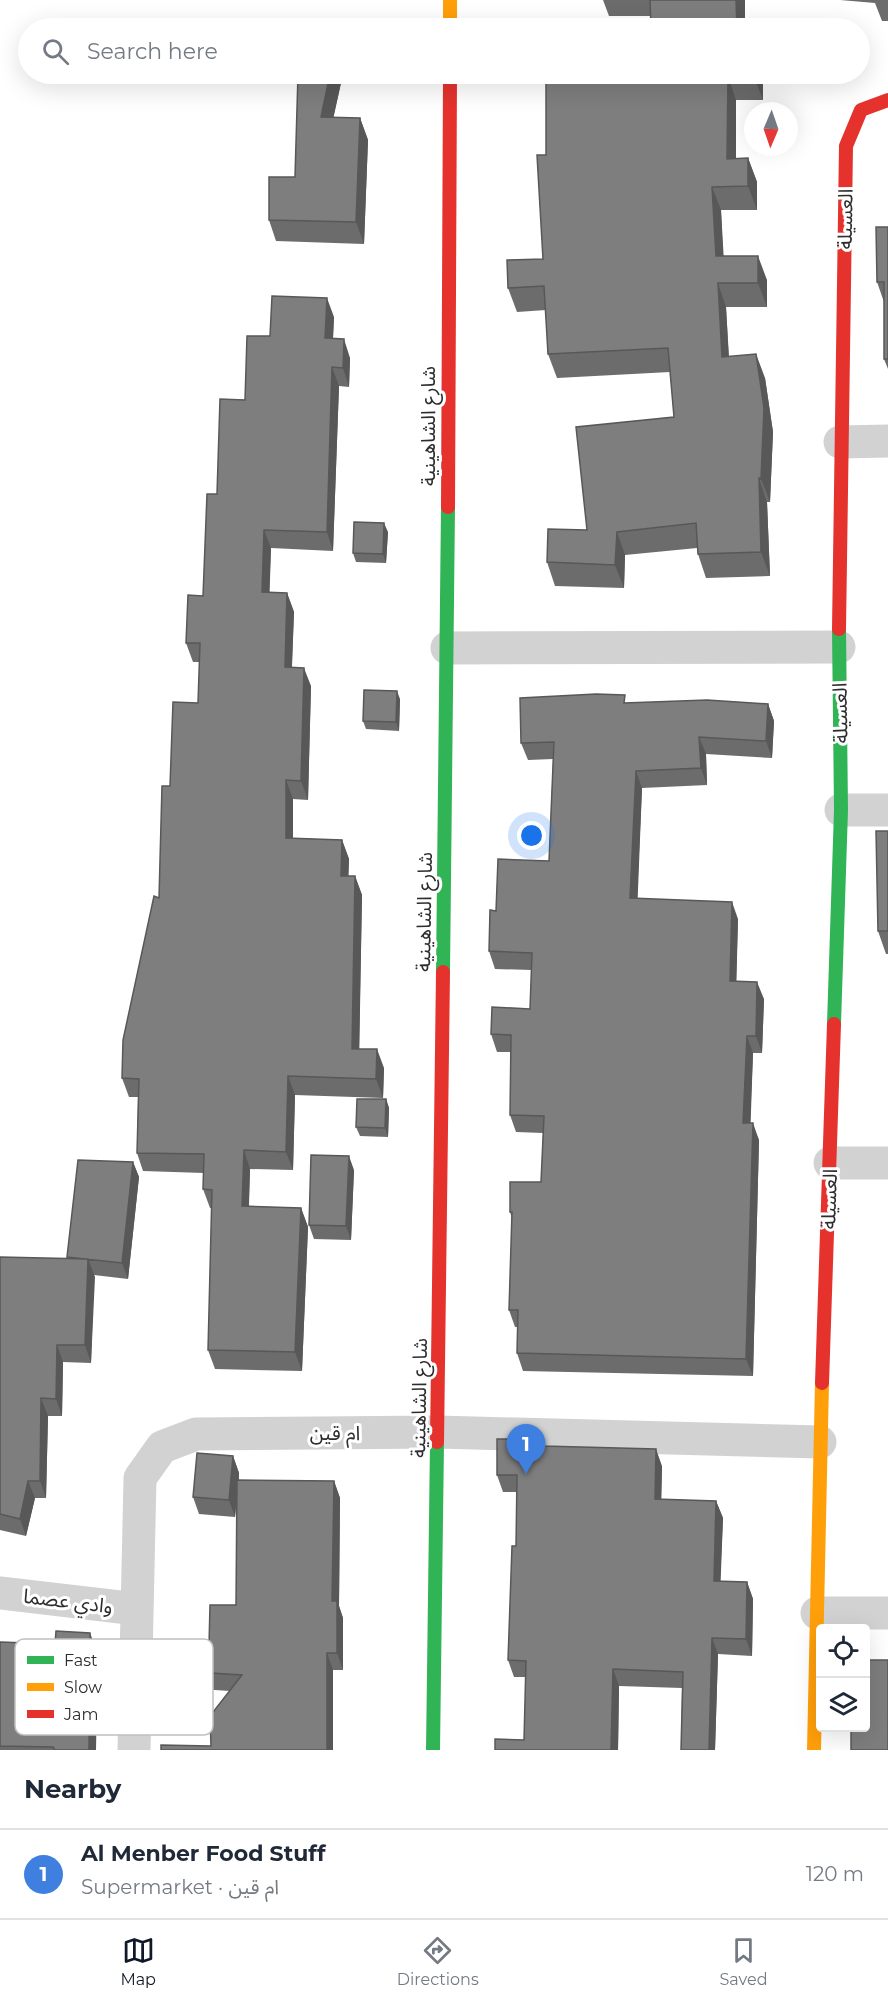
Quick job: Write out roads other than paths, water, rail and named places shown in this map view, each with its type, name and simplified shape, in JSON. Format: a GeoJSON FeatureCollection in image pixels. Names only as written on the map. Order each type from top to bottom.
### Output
{"type":"FeatureCollection","features":[{"type":"Feature","properties":{"kind":"street"},"geometry":{"type":"LineString","coordinates":[[450,0],[450,18]]}},
{"type":"Feature","properties":{"kind":"street","name":"شارع الشاهينية"},"geometry":{"type":"LineString","coordinates":[[433,1750],[447,648],[450,84]]}},
{"type":"Feature","properties":{"kind":"street","name":"العسيلة"},"geometry":{"type":"LineString","coordinates":[[814,1750],[820,1442],[841,810],[838,647],[846,146],[861,110],[888,99]]}},
{"type":"Feature","properties":{"kind":"street"},"geometry":{"type":"LineString","coordinates":[[840,442],[888,441]]}},
{"type":"Feature","properties":{"kind":"street"},"geometry":{"type":"LineString","coordinates":[[447,648],[838,647]]}},
{"type":"Feature","properties":{"kind":"street"},"geometry":{"type":"LineString","coordinates":[[841,810],[888,810]]}},
{"type":"Feature","properties":{"kind":"street"},"geometry":{"type":"LineString","coordinates":[[830,1163],[888,1163]]}},
{"type":"Feature","properties":{"kind":"street","name":"ام قين"},"geometry":{"type":"LineString","coordinates":[[136,1639],[140,1478],[162,1447],[196,1434],[438,1432],[820,1442]]}},
{"type":"Feature","properties":{"kind":"street","name":"وادي عصما"},"geometry":{"type":"LineString","coordinates":[[0,1593],[137,1609]]}},
{"type":"Feature","properties":{"kind":"street"},"geometry":{"type":"LineString","coordinates":[[817,1613],[888,1612]]}},
{"type":"Feature","properties":{"kind":"street","name":"ام قين"},"geometry":{"type":"LineString","coordinates":[[134,1735],[134,1750]]}},
{"type":"Feature","properties":{"kind":"place","name":"Al Menber Food Stuff"},"geometry":{"type":"Point","coordinates":[526,1474]}}]}
